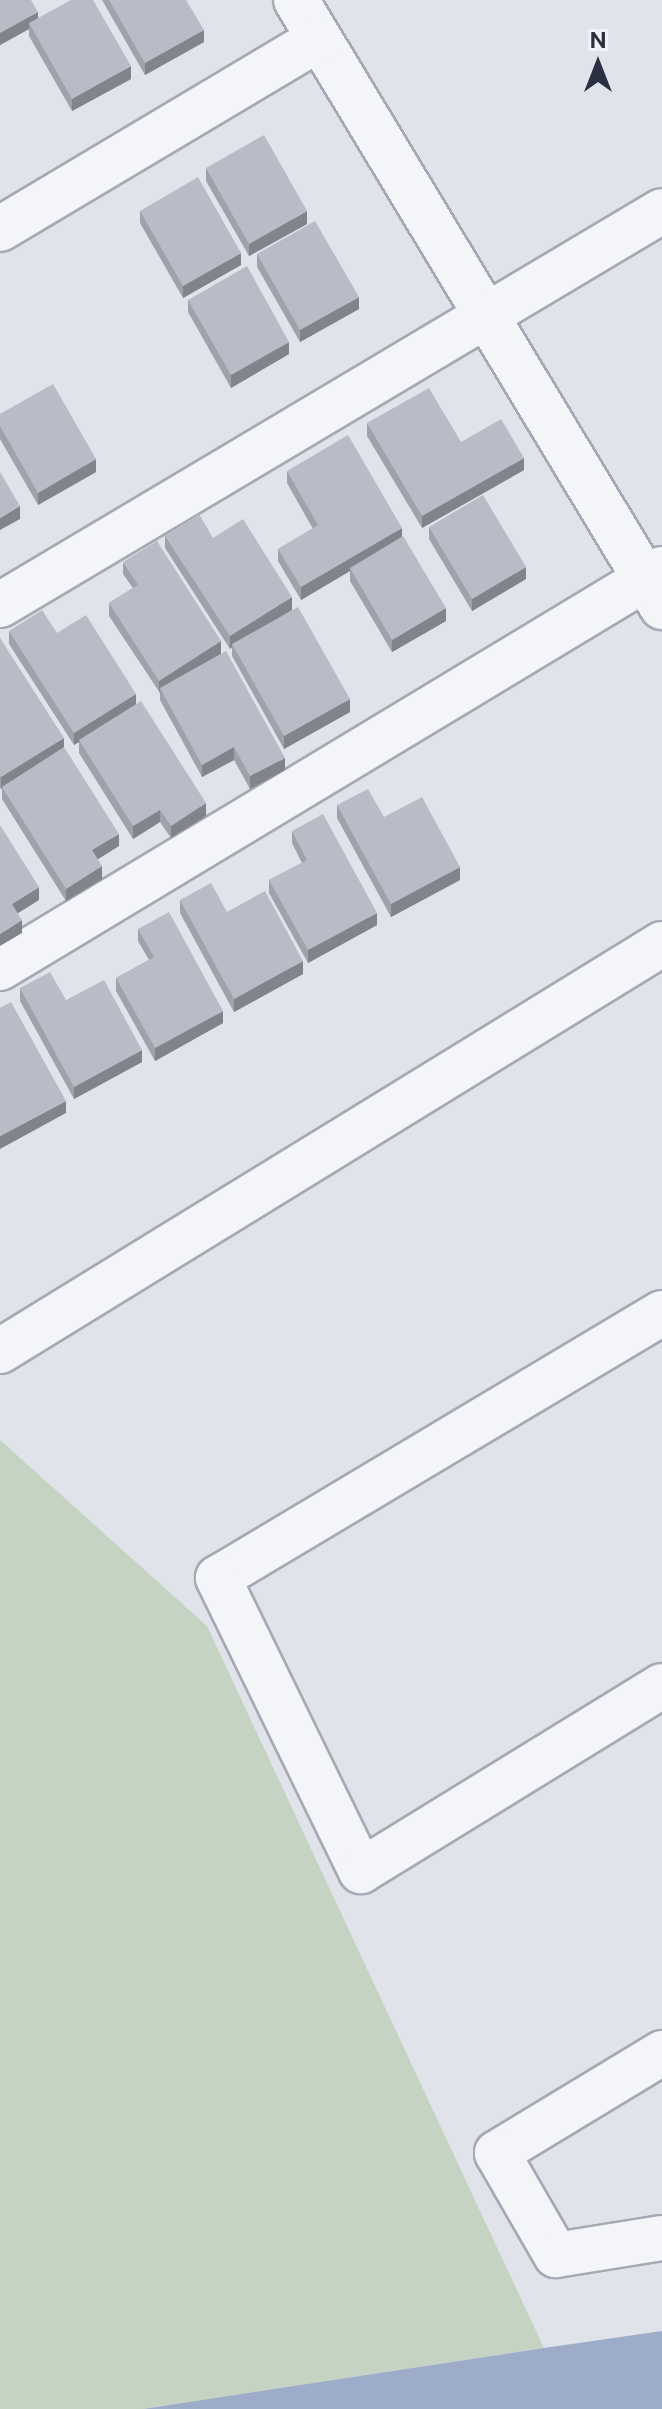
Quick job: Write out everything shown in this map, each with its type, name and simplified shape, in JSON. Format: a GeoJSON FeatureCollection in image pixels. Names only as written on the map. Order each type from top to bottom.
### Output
{"type":"FeatureCollection","features":[{"type":"Feature","properties":{"kind":"street"},"geometry":{"type":"LineString","coordinates":[[0,968],[656,585],[485,314],[296,0]]}},
{"type":"Feature","properties":{"kind":"street"},"geometry":{"type":"LineString","coordinates":[[0,229],[319,39]]}},
{"type":"Feature","properties":{"kind":"street"},"geometry":{"type":"LineString","coordinates":[[0,605],[662,211]]}},
{"type":"Feature","properties":{"kind":"street"},"geometry":{"type":"LineString","coordinates":[[0,1351],[662,944]]}},
{"type":"Feature","properties":{"kind":"street"},"geometry":{"type":"LineString","coordinates":[[662,1313],[218,1578],[361,1871],[662,1686]]}},
{"type":"Feature","properties":{"kind":"street"},"geometry":{"type":"LineString","coordinates":[[662,2053],[497,2153],[556,2255],[662,2238]]}},
{"type":"Feature","properties":{"kind":"green space"},"geometry":{"type":"Polygon","coordinates":[[[0,1440],[207,1626],[544,2348],[143,2409],[0,2409],[0,1440]]]}},
{"type":"Feature","properties":{"kind":"water"},"geometry":{"type":"Polygon","coordinates":[[[662,2331],[662,2409],[143,2409],[544,2348],[662,2331]]]}},
{"type":"Feature","properties":{"kind":"building"},"geometry":{"type":"Polygon","coordinates":[[[0,0],[31,0],[38,12],[0,33],[0,0]]]}},
{"type":"Feature","properties":{"kind":"building"},"geometry":{"type":"Polygon","coordinates":[[[71,0],[93,0],[131,66],[72,99],[29,23],[71,0]]]}},
{"type":"Feature","properties":{"kind":"building"},"geometry":{"type":"Polygon","coordinates":[[[109,0],[186,0],[204,30],[145,63],[109,0]]]}},
{"type":"Feature","properties":{"kind":"building"},"geometry":{"type":"Polygon","coordinates":[[[264,135],[307,211],[249,244],[206,168],[264,135]]]}},
{"type":"Feature","properties":{"kind":"building"},"geometry":{"type":"Polygon","coordinates":[[[198,177],[241,253],[183,286],[140,211],[198,177]]]}},
{"type":"Feature","properties":{"kind":"building"},"geometry":{"type":"Polygon","coordinates":[[[315,221],[359,297],[300,330],[257,254],[315,221]]]}},
{"type":"Feature","properties":{"kind":"building"},"geometry":{"type":"Polygon","coordinates":[[[247,266],[289,342],[231,375],[188,300],[247,266]]]}},
{"type":"Feature","properties":{"kind":"building"},"geometry":{"type":"Polygon","coordinates":[[[53,384],[96,459],[38,493],[0,426],[0,414],[53,384]]]}},
{"type":"Feature","properties":{"kind":"building"},"geometry":{"type":"Polygon","coordinates":[[[429,388],[461,442],[501,419],[524,458],[422,516],[367,423],[429,388]]]}},
{"type":"Feature","properties":{"kind":"building"},"geometry":{"type":"Polygon","coordinates":[[[348,435],[402,528],[301,587],[278,549],[318,525],[287,471],[348,435]]]}},
{"type":"Feature","properties":{"kind":"building"},"geometry":{"type":"Polygon","coordinates":[[[0,472],[20,506],[0,518],[0,472]]]}},
{"type":"Feature","properties":{"kind":"building"},"geometry":{"type":"Polygon","coordinates":[[[483,495],[526,567],[472,599],[429,527],[483,495]]]}},
{"type":"Feature","properties":{"kind":"building"},"geometry":{"type":"Polygon","coordinates":[[[199,514],[213,538],[243,519],[292,597],[230,636],[165,536],[199,514]]]}},
{"type":"Feature","properties":{"kind":"building"},"geometry":{"type":"Polygon","coordinates":[[[403,536],[446,608],[392,640],[350,568],[403,536]]]}},
{"type":"Feature","properties":{"kind":"building"},"geometry":{"type":"Polygon","coordinates":[[[157,541],[221,641],[159,681],[109,603],[138,585],[123,562],[157,541]]]}},
{"type":"Feature","properties":{"kind":"building"},"geometry":{"type":"Polygon","coordinates":[[[298,607],[350,699],[284,736],[232,644],[298,607]]]}},
{"type":"Feature","properties":{"kind":"building"},"geometry":{"type":"Polygon","coordinates":[[[42,610],[57,633],[86,615],[136,694],[74,733],[9,631],[42,610]]]}},
{"type":"Feature","properties":{"kind":"building"},"geometry":{"type":"Polygon","coordinates":[[[0,638],[64,738],[1,777],[0,775],[0,638]]]}},
{"type":"Feature","properties":{"kind":"building"},"geometry":{"type":"Polygon","coordinates":[[[226,651],[285,758],[250,776],[234,747],[202,765],[160,688],[226,651]]]}},
{"type":"Feature","properties":{"kind":"building"},"geometry":{"type":"Polygon","coordinates":[[[141,701],[206,803],[171,826],[160,810],[133,826],[79,740],[141,701]]]}},
{"type":"Feature","properties":{"kind":"building"},"geometry":{"type":"Polygon","coordinates":[[[64,747],[119,834],[92,850],[102,866],[66,889],[2,787],[64,747]]]}},
{"type":"Feature","properties":{"kind":"building"},"geometry":{"type":"Polygon","coordinates":[[[368,789],[384,817],[422,797],[460,867],[391,904],[337,805],[368,789]]]}},
{"type":"Feature","properties":{"kind":"building"},"geometry":{"type":"Polygon","coordinates":[[[323,814],[377,913],[308,950],[269,880],[307,860],[292,831],[323,814]]]}},
{"type":"Feature","properties":{"kind":"building"},"geometry":{"type":"Polygon","coordinates":[[[0,825],[39,887],[12,904],[22,920],[0,934],[0,825]]]}},
{"type":"Feature","properties":{"kind":"building"},"geometry":{"type":"Polygon","coordinates":[[[211,883],[227,912],[265,891],[303,961],[234,999],[180,900],[211,883]]]}},
{"type":"Feature","properties":{"kind":"building"},"geometry":{"type":"Polygon","coordinates":[[[169,912],[223,1011],[155,1048],[116,978],[154,957],[138,929],[169,912]]]}},
{"type":"Feature","properties":{"kind":"building"},"geometry":{"type":"Polygon","coordinates":[[[50,972],[66,1000],[104,980],[142,1050],[74,1087],[20,988],[50,972]]]}},
{"type":"Feature","properties":{"kind":"building"},"geometry":{"type":"Polygon","coordinates":[[[11,1002],[66,1101],[0,1136],[0,1008],[11,1002]]]}}]}
